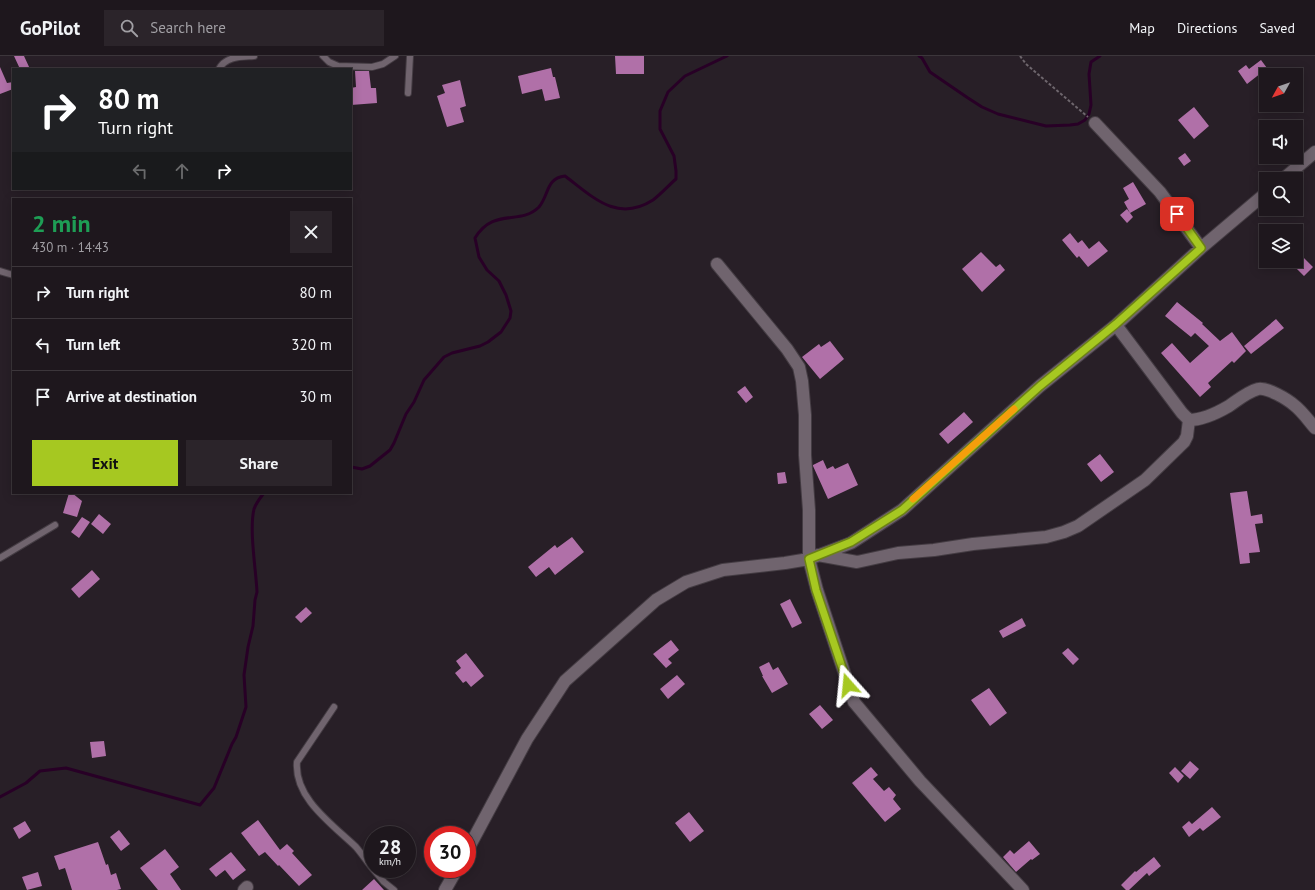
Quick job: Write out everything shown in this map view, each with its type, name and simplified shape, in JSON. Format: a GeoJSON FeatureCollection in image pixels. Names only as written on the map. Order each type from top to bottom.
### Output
{"type":"FeatureCollection","features":[{"type":"Feature","properties":{"kind":"street"},"geometry":{"type":"LineString","coordinates":[[1095,122],[1160,192],[1201,248]]}},
{"type":"Feature","properties":{"kind":"street"},"geometry":{"type":"LineString","coordinates":[[1291,172],[1315,152]]}},
{"type":"Feature","properties":{"kind":"street"},"geometry":{"type":"LineString","coordinates":[[476,834],[527,739],[565,681],[656,600],[686,582],[723,570],[785,563],[813,557],[851,542],[902,510],[1040,386],[1116,324],[1201,248],[1259,200]]}},
{"type":"Feature","properties":{"kind":"street"},"geometry":{"type":"LineString","coordinates":[[717,264],[787,348],[799,367],[802,381],[805,415],[805,455],[816,590],[854,702],[920,781],[1023,890]]}},
{"type":"Feature","properties":{"kind":"street"},"geometry":{"type":"LineString","coordinates":[[1116,324],[1182,413],[1189,420],[1207,417],[1228,407],[1246,394],[1259,389],[1270,391],[1294,404],[1315,428]]}},
{"type":"Feature","properties":{"kind":"street"},"geometry":{"type":"LineString","coordinates":[[813,557],[857,562],[898,553],[1046,537],[1064,532],[1078,526],[1145,480],[1184,442],[1187,436],[1189,420]]}},
{"type":"Feature","properties":{"kind":"street"},"geometry":{"type":"LineString","coordinates":[[445,890],[452,878]]}},
{"type":"Feature","properties":{"kind":"lane"},"geometry":{"type":"LineString","coordinates":[[220,68],[222,64],[228,60],[237,57],[254,56]]}},
{"type":"Feature","properties":{"kind":"lane"},"geometry":{"type":"LineString","coordinates":[[323,56],[329,62],[338,66],[372,67],[383,64],[395,56]]}},
{"type":"Feature","properties":{"kind":"lane"},"geometry":{"type":"LineString","coordinates":[[408,93],[410,56]]}},
{"type":"Feature","properties":{"kind":"lane"},"geometry":{"type":"LineString","coordinates":[[0,271],[12,275]]}},
{"type":"Feature","properties":{"kind":"lane"},"geometry":{"type":"LineString","coordinates":[[0,558],[55,524]]}},
{"type":"Feature","properties":{"kind":"lane"},"geometry":{"type":"LineString","coordinates":[[334,707],[297,762],[296,772],[302,788],[322,816],[357,848],[364,857]]}},
{"type":"Feature","properties":{"kind":"lane"},"geometry":{"type":"LineString","coordinates":[[381,878],[394,890]]}},
{"type":"Feature","properties":{"kind":"path"},"geometry":{"type":"LineString","coordinates":[[1020,56],[1026,64],[1095,122]]}},
{"type":"Feature","properties":{"kind":"building"},"geometry":{"type":"Polygon","coordinates":[[[14,56],[24,56],[30,68],[20,68],[14,56]]]}},
{"type":"Feature","properties":{"kind":"building"},"geometry":{"type":"Polygon","coordinates":[[[615,56],[644,56],[644,74],[616,74],[615,56]]]}},
{"type":"Feature","properties":{"kind":"building"},"geometry":{"type":"Polygon","coordinates":[[[1261,60],[1267,68],[1259,68],[1259,75],[1247,84],[1238,71],[1246,65],[1249,69],[1261,60]]]}},
{"type":"Feature","properties":{"kind":"building"},"geometry":{"type":"Polygon","coordinates":[[[0,67],[7,83],[12,82],[12,89],[0,94],[0,67]]]}},
{"type":"Feature","properties":{"kind":"building"},"geometry":{"type":"Polygon","coordinates":[[[551,68],[553,77],[555,77],[560,98],[545,101],[542,89],[522,94],[518,76],[551,68]]]}},
{"type":"Feature","properties":{"kind":"building"},"geometry":{"type":"Polygon","coordinates":[[[355,71],[369,71],[371,88],[376,88],[377,103],[352,105],[352,88],[356,87],[355,71]]]}},
{"type":"Feature","properties":{"kind":"building"},"geometry":{"type":"Polygon","coordinates":[[[460,80],[466,106],[460,108],[464,122],[447,127],[437,96],[445,93],[442,85],[460,80]]]}},
{"type":"Feature","properties":{"kind":"building"},"geometry":{"type":"Polygon","coordinates":[[[1194,107],[1209,126],[1194,139],[1178,120],[1194,107]]]}},
{"type":"Feature","properties":{"kind":"building"},"geometry":{"type":"Polygon","coordinates":[[[1185,153],[1191,161],[1184,166],[1178,158],[1185,153]]]}},
{"type":"Feature","properties":{"kind":"building"},"geometry":{"type":"Polygon","coordinates":[[[1133,182],[1146,204],[1130,213],[1124,202],[1129,199],[1123,188],[1133,182]]]}},
{"type":"Feature","properties":{"kind":"building"},"geometry":{"type":"Polygon","coordinates":[[[1127,209],[1133,217],[1127,223],[1120,215],[1127,209]]]}},
{"type":"Feature","properties":{"kind":"building"},"geometry":{"type":"Polygon","coordinates":[[[1070,233],[1078,243],[1082,240],[1089,249],[1099,241],[1108,251],[1088,267],[1079,256],[1077,258],[1062,240],[1070,233]]]}},
{"type":"Feature","properties":{"kind":"building"},"geometry":{"type":"Polygon","coordinates":[[[981,252],[996,267],[1000,264],[1005,270],[982,292],[962,269],[981,252]]]}},
{"type":"Feature","properties":{"kind":"building"},"geometry":{"type":"Polygon","coordinates":[[[1303,257],[1313,267],[1304,276],[1296,268],[1303,268],[1303,257]]]}},
{"type":"Feature","properties":{"kind":"building"},"geometry":{"type":"Polygon","coordinates":[[[1177,302],[1203,323],[1202,324],[1220,341],[1232,332],[1246,351],[1234,363],[1232,361],[1208,383],[1211,387],[1200,397],[1161,353],[1172,343],[1190,363],[1209,346],[1195,333],[1191,337],[1165,316],[1177,302]]]}},
{"type":"Feature","properties":{"kind":"building"},"geometry":{"type":"Polygon","coordinates":[[[1276,319],[1284,328],[1251,354],[1244,346],[1276,319]]]}},
{"type":"Feature","properties":{"kind":"building"},"geometry":{"type":"Polygon","coordinates":[[[830,341],[844,359],[820,379],[802,357],[819,344],[821,347],[830,341]]]}},
{"type":"Feature","properties":{"kind":"building"},"geometry":{"type":"Polygon","coordinates":[[[745,386],[753,397],[746,403],[737,392],[745,386]]]}},
{"type":"Feature","properties":{"kind":"building"},"geometry":{"type":"Polygon","coordinates":[[[964,412],[973,422],[948,444],[939,434],[964,412]]]}},
{"type":"Feature","properties":{"kind":"building"},"geometry":{"type":"Polygon","coordinates":[[[1100,454],[1114,472],[1101,482],[1087,464],[1100,454]]]}},
{"type":"Feature","properties":{"kind":"building"},"geometry":{"type":"Polygon","coordinates":[[[823,460],[827,469],[833,466],[835,469],[848,463],[858,485],[828,499],[813,466],[823,460]]]}},
{"type":"Feature","properties":{"kind":"building"},"geometry":{"type":"Polygon","coordinates":[[[785,472],[787,483],[778,484],[777,473],[785,472]]]}},
{"type":"Feature","properties":{"kind":"building"},"geometry":{"type":"Polygon","coordinates":[[[1247,491],[1251,516],[1262,514],[1263,523],[1255,524],[1260,552],[1249,553],[1250,563],[1240,564],[1230,493],[1247,491]]]}},
{"type":"Feature","properties":{"kind":"building"},"geometry":{"type":"Polygon","coordinates":[[[69,494],[73,494],[82,501],[77,517],[63,513],[69,494]]]}},
{"type":"Feature","properties":{"kind":"building"},"geometry":{"type":"Polygon","coordinates":[[[99,514],[111,524],[103,534],[91,524],[99,514]]]}},
{"type":"Feature","properties":{"kind":"building"},"geometry":{"type":"Polygon","coordinates":[[[82,517],[90,522],[79,538],[71,532],[82,517]]]}},
{"type":"Feature","properties":{"kind":"building"},"geometry":{"type":"Polygon","coordinates":[[[572,537],[584,552],[555,575],[549,567],[536,577],[528,567],[555,545],[557,548],[572,537]]]}},
{"type":"Feature","properties":{"kind":"building"},"geometry":{"type":"Polygon","coordinates":[[[92,570],[100,579],[79,598],[71,589],[92,570]]]}},
{"type":"Feature","properties":{"kind":"building"},"geometry":{"type":"Polygon","coordinates":[[[790,599],[802,623],[792,628],[780,604],[790,599]]]}},
{"type":"Feature","properties":{"kind":"building"},"geometry":{"type":"Polygon","coordinates":[[[306,607],[312,613],[301,623],[295,617],[306,607]]]}},
{"type":"Feature","properties":{"kind":"building"},"geometry":{"type":"Polygon","coordinates":[[[1022,618],[1026,626],[1003,638],[999,631],[1022,618]]]}},
{"type":"Feature","properties":{"kind":"building"},"geometry":{"type":"Polygon","coordinates":[[[671,640],[679,650],[668,659],[672,663],[666,668],[653,654],[671,640]]]}},
{"type":"Feature","properties":{"kind":"building"},"geometry":{"type":"Polygon","coordinates":[[[1068,648],[1079,659],[1073,665],[1062,653],[1068,648]]]}},
{"type":"Feature","properties":{"kind":"building"},"geometry":{"type":"Polygon","coordinates":[[[466,653],[484,676],[471,687],[466,681],[463,683],[455,673],[461,668],[456,661],[466,653]]]}},
{"type":"Feature","properties":{"kind":"building"},"geometry":{"type":"Polygon","coordinates":[[[769,662],[773,670],[778,667],[788,684],[772,693],[762,676],[759,667],[769,662]]]}},
{"type":"Feature","properties":{"kind":"building"},"geometry":{"type":"Polygon","coordinates":[[[677,675],[685,684],[668,699],[660,689],[677,675]]]}},
{"type":"Feature","properties":{"kind":"building"},"geometry":{"type":"Polygon","coordinates":[[[989,688],[1007,713],[990,726],[971,700],[989,688]]]}},
{"type":"Feature","properties":{"kind":"building"},"geometry":{"type":"Polygon","coordinates":[[[820,705],[833,720],[822,729],[809,714],[820,705]]]}},
{"type":"Feature","properties":{"kind":"building"},"geometry":{"type":"Polygon","coordinates":[[[104,741],[106,756],[92,758],[90,742],[104,741]]]}},
{"type":"Feature","properties":{"kind":"building"},"geometry":{"type":"Polygon","coordinates":[[[1190,761],[1199,769],[1190,779],[1181,771],[1190,761]]]}},
{"type":"Feature","properties":{"kind":"building"},"geometry":{"type":"Polygon","coordinates":[[[871,767],[878,775],[873,779],[884,791],[889,787],[896,795],[893,799],[901,809],[885,822],[852,783],[871,767]]]}},
{"type":"Feature","properties":{"kind":"building"},"geometry":{"type":"Polygon","coordinates":[[[1175,767],[1184,776],[1178,783],[1169,773],[1175,767]]]}},
{"type":"Feature","properties":{"kind":"building"},"geometry":{"type":"Polygon","coordinates":[[[1212,807],[1221,817],[1203,831],[1200,828],[1189,837],[1182,827],[1189,821],[1192,824],[1212,807]]]}},
{"type":"Feature","properties":{"kind":"building"},"geometry":{"type":"Polygon","coordinates":[[[689,812],[704,831],[690,842],[675,823],[689,812]]]}},
{"type":"Feature","properties":{"kind":"building"},"geometry":{"type":"Polygon","coordinates":[[[258,820],[280,850],[287,844],[294,851],[292,853],[312,875],[299,886],[265,852],[259,856],[241,833],[258,820]]]}},
{"type":"Feature","properties":{"kind":"building"},"geometry":{"type":"Polygon","coordinates":[[[25,821],[31,831],[19,839],[13,828],[25,821]]]}},
{"type":"Feature","properties":{"kind":"building"},"geometry":{"type":"Polygon","coordinates":[[[119,830],[130,844],[121,851],[110,837],[119,830]]]}},
{"type":"Feature","properties":{"kind":"building"},"geometry":{"type":"Polygon","coordinates":[[[1029,841],[1040,854],[1032,860],[1031,859],[1016,872],[1003,857],[1010,850],[1014,854],[1029,841]]]}},
{"type":"Feature","properties":{"kind":"building"},"geometry":{"type":"Polygon","coordinates":[[[98,842],[106,865],[108,864],[111,875],[116,873],[121,889],[72,890],[65,868],[59,870],[54,856],[98,842]]]}},
{"type":"Feature","properties":{"kind":"building"},"geometry":{"type":"Polygon","coordinates":[[[165,849],[179,867],[170,874],[181,890],[158,890],[140,868],[165,849]]]}},
{"type":"Feature","properties":{"kind":"building"},"geometry":{"type":"Polygon","coordinates":[[[231,852],[246,870],[233,880],[225,870],[216,877],[209,869],[231,852]]]}},
{"type":"Feature","properties":{"kind":"building"},"geometry":{"type":"Polygon","coordinates":[[[1154,857],[1161,866],[1149,876],[1147,873],[1129,890],[1126,890],[1121,885],[1135,871],[1136,872],[1154,857]]]}},
{"type":"Feature","properties":{"kind":"building"},"geometry":{"type":"Polygon","coordinates":[[[38,872],[42,886],[27,890],[22,877],[38,872]]]}},
{"type":"Feature","properties":{"kind":"building"},"geometry":{"type":"Polygon","coordinates":[[[374,879],[384,890],[362,890],[374,879]]]}},
{"type":"Feature","properties":{"kind":"waterway"},"geometry":{"type":"LineString","coordinates":[[352,467],[362,469],[370,466],[390,450],[406,414],[414,402],[424,380],[444,357],[452,353],[480,346],[488,342],[501,332],[510,318],[511,311],[506,295],[499,281],[487,270],[479,257],[475,238],[482,229],[490,223],[499,220],[524,216],[532,213],[539,207],[551,184],[559,177],[565,176],[596,199],[617,208],[628,209],[640,206],[653,200],[676,179],[674,156],[660,129],[660,111],[668,92],[685,76],[727,56]]}},
{"type":"Feature","properties":{"kind":"waterway"},"geometry":{"type":"LineString","coordinates":[[919,56],[922,58],[930,72],[982,107],[998,114],[1046,126],[1078,124],[1085,120],[1089,114],[1091,105],[1089,74],[1091,62],[1100,56]]}},
{"type":"Feature","properties":{"kind":"waterway"},"geometry":{"type":"LineString","coordinates":[[0,797],[26,783],[40,771],[66,768],[200,805],[214,788],[236,737],[246,707],[244,675],[253,626],[257,592],[252,528],[254,509],[263,494]]}},
{"type":"Feature","properties":{"kind":"slow traffic"},"geometry":{"type":"LineString","coordinates":[[913,499],[1014,409]]}},
{"type":"Feature","properties":{"kind":"route"},"geometry":{"type":"LineString","coordinates":[[848,685],[816,590],[809,559],[851,542],[902,510],[1040,386],[1116,324],[1201,248],[1177,214]]}}]}
